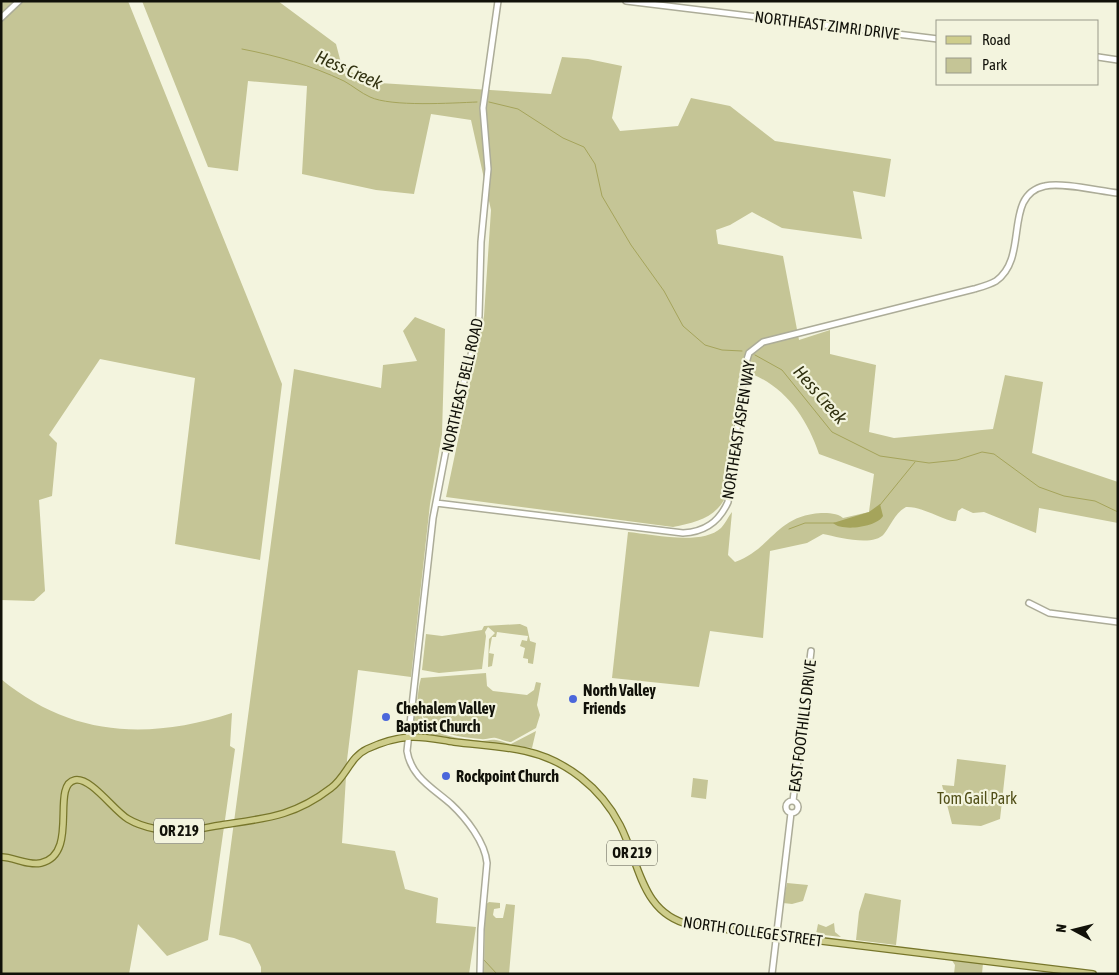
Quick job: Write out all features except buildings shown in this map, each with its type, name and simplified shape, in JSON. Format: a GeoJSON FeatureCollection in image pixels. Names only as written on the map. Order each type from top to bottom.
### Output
{"type":"FeatureCollection","features":[{"type":"Feature","properties":{"kind":"main road","name":"OR 219"},"geometry":{"type":"LineString","coordinates":[[1,857],[36,864],[50,859],[57,849],[62,833],[65,817],[64,791],[75,780],[88,783],[129,820],[151,828],[185,831],[270,818],[288,813],[332,787],[362,752],[378,745],[408,737]]}},
{"type":"Feature","properties":{"kind":"main road","name":"NORTH COLLEGE STREET"},"geometry":{"type":"LineString","coordinates":[[408,737],[512,749],[558,763],[593,788],[613,812],[624,833],[648,894],[662,912],[677,921],[691,925],[1093,974]]}},
{"type":"Feature","properties":{"kind":"street"},"geometry":{"type":"LineString","coordinates":[[1,18],[19,1]]}},
{"type":"Feature","properties":{"kind":"street","name":"NORTHEAST BELL ROAD"},"geometry":{"type":"LineString","coordinates":[[480,974],[481,929],[487,863],[485,853],[456,809],[425,784],[412,768],[407,751],[436,503],[447,445],[479,316],[482,231],[488,169],[484,108],[498,1]]}},
{"type":"Feature","properties":{"kind":"street","name":"NORTHEAST ZIMRI DRIVE"},"geometry":{"type":"LineString","coordinates":[[626,1],[936,38]]}},
{"type":"Feature","properties":{"kind":"street"},"geometry":{"type":"LineString","coordinates":[[1099,57],[1118,60]]}},
{"type":"Feature","properties":{"kind":"street","name":"NORTHEAST ASPEN WAY"},"geometry":{"type":"LineString","coordinates":[[436,503],[683,533],[705,529],[718,519],[728,502],[746,366],[753,348],[763,342],[982,287],[996,281],[1006,271],[1014,255],[1022,205],[1034,190],[1053,185],[1118,193]]}},
{"type":"Feature","properties":{"kind":"street"},"geometry":{"type":"LineString","coordinates":[[1029,603],[1049,613],[1118,622]]}},
{"type":"Feature","properties":{"kind":"street","name":"EAST FOOTHILLS DRIVE"},"geometry":{"type":"LineString","coordinates":[[772,974],[791,813],[795,812],[798,807],[793,801],[811,651]]}},
{"type":"Feature","properties":{"kind":"green space"},"geometry":{"type":"Polygon","coordinates":[[[1,1],[128,1],[282,384],[260,560],[175,544],[195,378],[100,359],[49,435],[57,443],[52,496],[39,500],[45,591],[34,601],[1,600],[1,1]]]}},
{"type":"Feature","properties":{"kind":"green space"},"geometry":{"type":"Polygon","coordinates":[[[142,1],[278,1],[336,44],[341,63],[364,82],[551,94],[562,57],[588,59],[622,66],[612,118],[620,131],[678,126],[691,98],[730,106],[775,141],[891,159],[885,197],[853,191],[862,239],[782,228],[752,212],[730,225],[716,230],[718,244],[783,256],[799,340],[830,330],[830,354],[876,365],[869,432],[894,438],[993,429],[1005,375],[1043,382],[1032,453],[1118,482],[1118,523],[1039,508],[1036,533],[984,512],[973,513],[962,508],[958,511],[956,521],[952,521],[920,509],[906,507],[899,512],[884,534],[879,538],[864,541],[823,534],[807,543],[770,551],[763,638],[710,631],[699,687],[612,678],[628,532],[676,538],[702,536],[721,528],[732,512],[728,555],[735,562],[758,549],[784,526],[806,515],[830,513],[843,518],[869,512],[874,474],[819,454],[814,440],[799,413],[780,391],[755,375],[740,370],[724,500],[714,512],[702,519],[673,527],[446,497],[484,316],[491,210],[471,120],[431,114],[414,194],[376,190],[302,174],[307,86],[248,81],[238,171],[208,167],[142,1]]]}},
{"type":"Feature","properties":{"kind":"green space"},"geometry":{"type":"Polygon","coordinates":[[[415,317],[445,329],[442,434],[430,504],[411,677],[358,670],[347,760],[342,843],[395,851],[405,889],[438,898],[436,923],[476,927],[469,974],[261,974],[261,967],[250,944],[219,935],[294,369],[381,388],[383,365],[417,361],[403,331],[415,317]]]}},
{"type":"Feature","properties":{"kind":"green space"},"geometry":{"type":"Polygon","coordinates":[[[520,624],[527,627],[530,641],[536,643],[533,664],[528,663],[528,659],[523,658],[525,648],[520,646],[522,640],[527,641],[528,636],[497,632],[496,637],[492,637],[489,653],[494,654],[492,666],[488,667],[489,639],[495,633],[488,627],[485,632],[482,669],[439,673],[422,670],[426,634],[442,636],[482,630],[484,626],[520,624]]]}},
{"type":"Feature","properties":{"kind":"green space"},"geometry":{"type":"Polygon","coordinates":[[[486,673],[487,686],[493,691],[527,695],[534,690],[536,682],[541,683],[537,705],[540,715],[536,728],[509,742],[496,738],[467,738],[454,735],[432,726],[424,718],[419,708],[418,695],[421,678],[486,673]]]}},
{"type":"Feature","properties":{"kind":"green space"},"geometry":{"type":"Polygon","coordinates":[[[1,679],[28,698],[55,713],[83,722],[112,728],[171,727],[201,722],[232,713],[230,746],[235,749],[208,940],[167,956],[138,924],[129,974],[1,974],[1,679]]]}},
{"type":"Feature","properties":{"kind":"green space"},"geometry":{"type":"Polygon","coordinates":[[[418,679],[417,696],[419,710],[430,728],[451,737],[481,741],[494,740],[511,744],[536,731],[532,748],[414,733],[412,728],[418,679]]]}},
{"type":"Feature","properties":{"kind":"green space","name":"Tom Gail Park"},"geometry":{"type":"Polygon","coordinates":[[[957,759],[1006,765],[1000,819],[981,826],[952,824],[942,785],[954,786],[957,759]]]}},
{"type":"Feature","properties":{"kind":"green space"},"geometry":{"type":"Polygon","coordinates":[[[693,778],[708,780],[706,799],[691,797],[693,778]]]}},
{"type":"Feature","properties":{"kind":"green space"},"geometry":{"type":"Polygon","coordinates":[[[787,883],[808,885],[803,901],[792,904],[783,903],[787,883]]]}},
{"type":"Feature","properties":{"kind":"green space"},"geometry":{"type":"Polygon","coordinates":[[[865,893],[901,900],[896,945],[856,940],[859,912],[865,893]]]}},
{"type":"Feature","properties":{"kind":"green space"},"geometry":{"type":"Polygon","coordinates":[[[489,902],[500,903],[500,908],[494,909],[493,915],[496,918],[503,918],[506,904],[515,905],[509,974],[484,974],[485,905],[489,902]]]}},
{"type":"Feature","properties":{"kind":"green space"},"geometry":{"type":"Polygon","coordinates":[[[834,923],[835,932],[841,937],[816,934],[818,924],[826,927],[834,923]]]}},
{"type":"Feature","properties":{"kind":"green space"},"geometry":{"type":"Polygon","coordinates":[[[951,959],[983,963],[982,974],[954,974],[955,965],[951,959]]]}},
{"type":"Feature","properties":{"kind":"shaded area"},"geometry":{"type":"Polygon","coordinates":[[[880,504],[883,516],[874,523],[851,528],[837,526],[833,523],[869,512],[880,504]]]}},
{"type":"Feature","properties":{"kind":"waterway","name":"Hess Creek"},"geometry":{"type":"LineString","coordinates":[[242,49],[281,58],[319,70],[344,81],[370,97],[380,100],[422,104],[477,102]]}},
{"type":"Feature","properties":{"kind":"waterway","name":"Hess Creek"},"geometry":{"type":"LineString","coordinates":[[489,102],[518,109],[563,138],[584,147],[595,164],[602,196],[631,245],[664,291],[683,326],[705,345],[722,350],[742,351]]}},
{"type":"Feature","properties":{"kind":"waterway","name":"Hess Creek"},"geometry":{"type":"LineString","coordinates":[[755,355],[782,370],[832,432],[880,456],[929,463],[957,460],[982,452],[994,454],[1039,487],[1064,496],[1095,501],[1118,512]]}},
{"type":"Feature","properties":{"kind":"waterway"},"geometry":{"type":"LineString","coordinates":[[880,505],[915,462]]}},
{"type":"Feature","properties":{"kind":"waterway"},"geometry":{"type":"LineString","coordinates":[[789,529],[805,523],[835,523]]}},
{"type":"Feature","properties":{"kind":"waterway"},"geometry":{"type":"LineString","coordinates":[[484,960],[497,974]]}},
{"type":"Feature","properties":{"kind":"place","name":"North Valley Friends"},"geometry":{"type":"Point","coordinates":[573,699]}},
{"type":"Feature","properties":{"kind":"place","name":"Chehalem Valley Baptist Church"},"geometry":{"type":"Point","coordinates":[386,717]}},
{"type":"Feature","properties":{"kind":"place","name":"Rockpoint Church"},"geometry":{"type":"Point","coordinates":[446,776]}}]}
